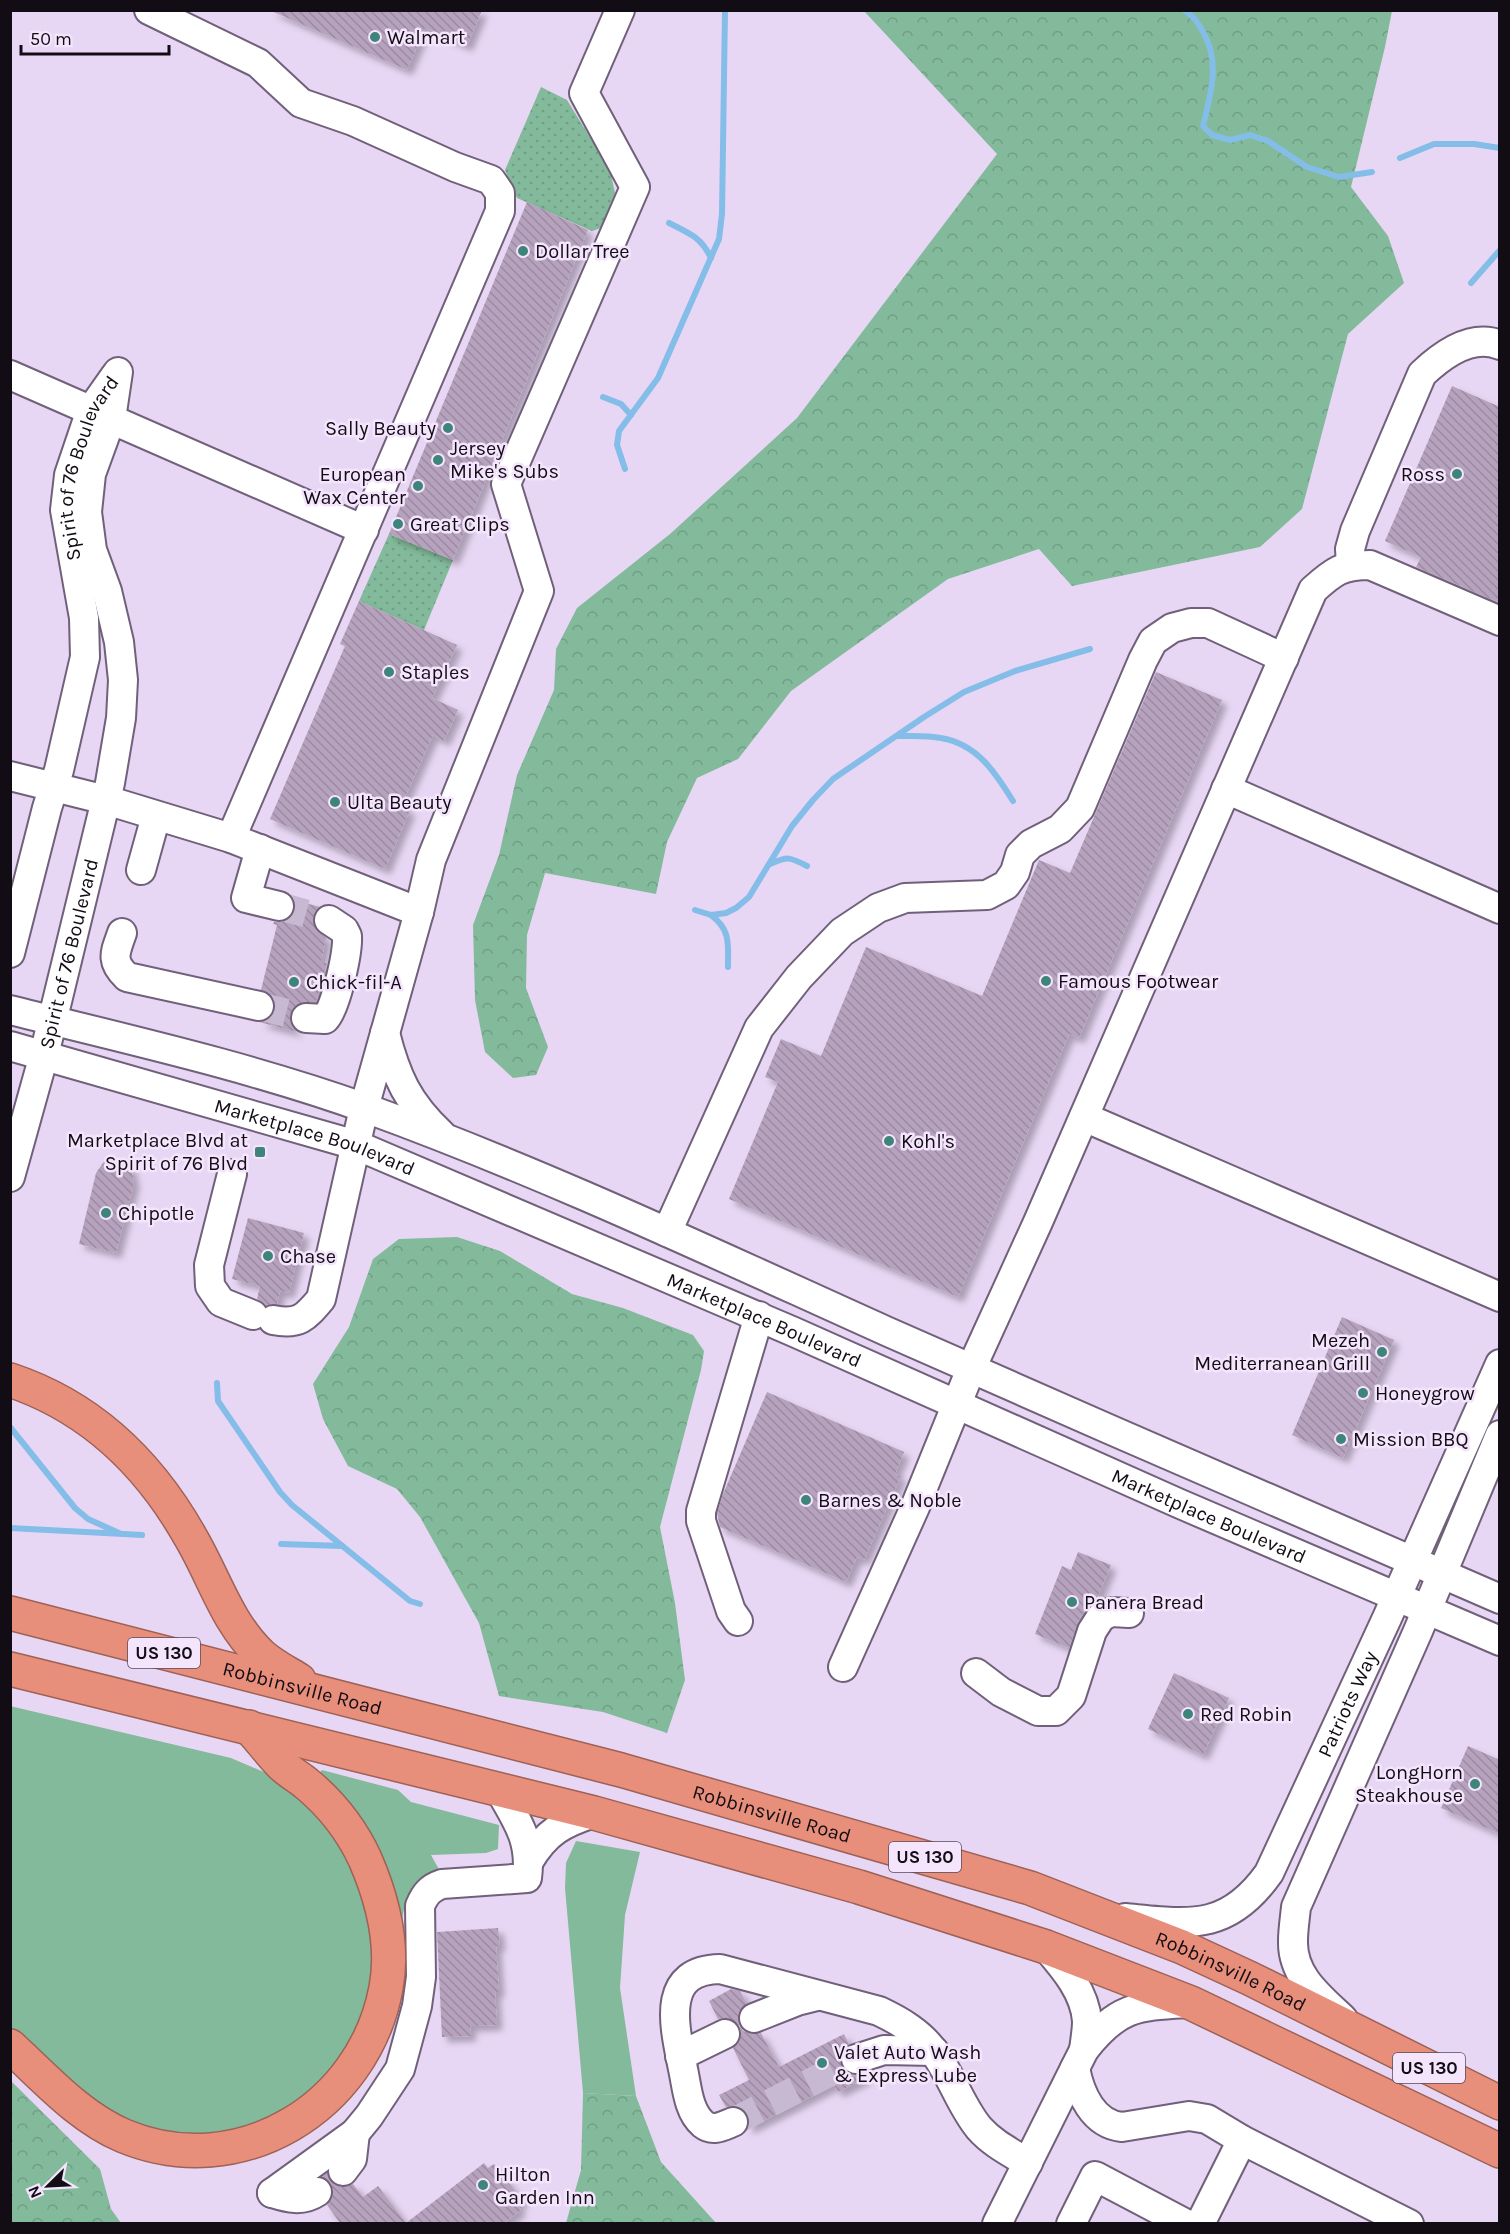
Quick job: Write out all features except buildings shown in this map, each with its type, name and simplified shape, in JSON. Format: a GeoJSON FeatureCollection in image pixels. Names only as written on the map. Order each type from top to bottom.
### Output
{"type":"FeatureCollection","features":[{"type":"Feature","properties":{"kind":"highway"},"geometry":{"type":"LineString","coordinates":[[10,1380],[47,1395],[73,1409],[115,1439],[155,1484],[181,1520],[212,1582],[248,1642],[263,1657],[318,1693]]}},
{"type":"Feature","properties":{"kind":"highway","name":"Robbinsville Road"},"geometry":{"type":"LineString","coordinates":[[10,1613],[621,1770],[1030,1888],[1182,1947],[1500,2103]]}},
{"type":"Feature","properties":{"kind":"highway","name":"US 130"},"geometry":{"type":"LineString","coordinates":[[10,1669],[594,1813],[859,1887],[1046,1947],[1191,2003],[1500,2151]]}},
{"type":"Feature","properties":{"kind":"highway"},"geometry":{"type":"LineString","coordinates":[[10,2046],[77,2108],[104,2126],[124,2136],[152,2145],[181,2149],[232,2147],[262,2139],[290,2126],[337,2089],[355,2066],[371,2038],[386,1985],[387,1939],[375,1884],[351,1833],[328,1804],[306,1783],[283,1767],[249,1727]]}},
{"type":"Feature","properties":{"kind":"street"},"geometry":{"type":"LineString","coordinates":[[149,10],[258,63],[301,103],[353,122],[455,168],[491,180],[500,193],[500,211],[231,837]]}},
{"type":"Feature","properties":{"kind":"street"},"geometry":{"type":"LineString","coordinates":[[232,1174],[209,1265],[210,1286],[221,1302],[263,1318],[295,1322],[306,1316],[321,1299],[364,1107],[419,912],[431,860],[539,591],[506,484],[635,187],[584,93],[620,10]]}},
{"type":"Feature","properties":{"kind":"street"},"geometry":{"type":"LineString","coordinates":[[1350,565],[1350,549],[1355,531],[1422,374],[1440,356],[1464,345],[1489,341],[1500,345]]}},
{"type":"Feature","properties":{"kind":"street"},"geometry":{"type":"LineString","coordinates":[[10,375],[364,531]]}},
{"type":"Feature","properties":{"kind":"street","name":"Spirit of 76 Boulevard"},"geometry":{"type":"LineString","coordinates":[[10,953],[78,694],[85,657],[84,618],[65,510],[69,475],[101,415]]}},
{"type":"Feature","properties":{"kind":"street","name":"Spirit of 76 Boulevard"},"geometry":{"type":"LineString","coordinates":[[10,1177],[44,1055],[106,800],[122,718],[123,680],[119,642],[107,591],[93,550],[87,512],[101,415]]}},
{"type":"Feature","properties":{"kind":"street"},"geometry":{"type":"LineString","coordinates":[[843,1666],[915,1507],[971,1369],[1084,1117],[1313,590],[1331,574],[1350,565],[1370,565],[1500,621]]}},
{"type":"Feature","properties":{"kind":"street"},"geometry":{"type":"LineString","coordinates":[[666,1233],[759,1028],[799,977],[842,933],[878,908],[905,898],[987,895],[1006,885],[1020,855],[1031,844],[1060,829],[1080,808],[1153,641],[1173,628],[1191,622],[1208,623],[1284,658]]}},
{"type":"Feature","properties":{"kind":"street"},"geometry":{"type":"LineString","coordinates":[[10,776],[106,800],[231,837],[419,912]]}},
{"type":"Feature","properties":{"kind":"street"},"geometry":{"type":"LineString","coordinates":[[1227,789],[1500,909]]}},
{"type":"Feature","properties":{"kind":"street"},"geometry":{"type":"LineString","coordinates":[[141,870],[156,816]]}},
{"type":"Feature","properties":{"kind":"street"},"geometry":{"type":"LineString","coordinates":[[260,849],[246,898],[279,906]]}},
{"type":"Feature","properties":{"kind":"street"},"geometry":{"type":"LineString","coordinates":[[306,1018],[325,1019],[330,1013],[337,992],[347,936],[344,930],[329,920]]}},
{"type":"Feature","properties":{"kind":"street"},"geometry":{"type":"LineString","coordinates":[[122,933],[115,960],[118,969],[127,977],[259,1006]]}},
{"type":"Feature","properties":{"kind":"street","name":"Marketplace Boulevard"},"geometry":{"type":"LineString","coordinates":[[10,1010],[166,1048],[364,1107],[462,1143],[971,1369],[1500,1599]]}},
{"type":"Feature","properties":{"kind":"street"},"geometry":{"type":"LineString","coordinates":[[385,1032],[392,1063],[405,1090],[422,1115],[445,1138]]}},
{"type":"Feature","properties":{"kind":"street","name":"Marketplace Boulevard"},"geometry":{"type":"LineString","coordinates":[[10,1046],[356,1145],[759,1316],[956,1405],[1500,1641]]}},
{"type":"Feature","properties":{"kind":"street"},"geometry":{"type":"LineString","coordinates":[[1084,1117],[1500,1297]]}},
{"type":"Feature","properties":{"kind":"street"},"geometry":{"type":"LineString","coordinates":[[738,1621],[731,1611],[701,1521],[701,1511],[759,1316]]}},
{"type":"Feature","properties":{"kind":"street","name":"Patriots Way"},"geometry":{"type":"LineString","coordinates":[[1102,1916],[1180,1923],[1203,1922],[1238,1908],[1256,1893],[1269,1873],[1500,1364]]}},
{"type":"Feature","properties":{"kind":"street","name":"Patriots Way"},"geometry":{"type":"LineString","coordinates":[[1358,2033],[1309,1987],[1298,1966],[1293,1942],[1296,1907],[1427,1611],[1500,1435]]}},
{"type":"Feature","properties":{"kind":"street"},"geometry":{"type":"LineString","coordinates":[[976,1673],[1001,1692],[1038,1711],[1056,1711],[1071,1696],[1092,1631],[1101,1617],[1111,1612],[1129,1613]]}},
{"type":"Feature","properties":{"kind":"street"},"geometry":{"type":"LineString","coordinates":[[499,1789],[527,1842],[528,1870]]}},
{"type":"Feature","properties":{"kind":"street"},"geometry":{"type":"LineString","coordinates":[[528,1870],[538,1845],[553,1831],[572,1820],[594,1813]]}},
{"type":"Feature","properties":{"kind":"street"},"geometry":{"type":"LineString","coordinates":[[316,2192],[304,2198],[291,2199],[272,2193],[354,2133],[369,2116],[400,2069],[417,2006],[421,1977],[420,1906],[424,1895],[432,1887],[442,1884],[528,1870]]}},
{"type":"Feature","properties":{"kind":"street"},"geometry":{"type":"LineString","coordinates":[[1046,1947],[1064,1968],[1079,1991],[1087,2022],[1078,2085],[1088,2105],[1099,2118],[1111,2126],[1122,2127],[1189,2116],[1207,2119],[1242,2140],[1409,2223]]}},
{"type":"Feature","properties":{"kind":"street"},"geometry":{"type":"LineString","coordinates":[[733,2122],[719,2128],[704,2125],[695,2116],[690,2102],[673,2010],[687,1978],[697,1972],[720,1969],[879,2011],[912,2030],[934,2051],[978,2127],[990,2140],[1028,2163]]}},
{"type":"Feature","properties":{"kind":"street"},"geometry":{"type":"LineString","coordinates":[[754,2018],[797,2001],[818,1996]]}},
{"type":"Feature","properties":{"kind":"street"},"geometry":{"type":"LineString","coordinates":[[997,2223],[1080,2059],[1095,2036],[1128,2011],[1144,2006],[1191,2003]]}},
{"type":"Feature","properties":{"kind":"street"},"geometry":{"type":"LineString","coordinates":[[680,2056],[725,2034]]}},
{"type":"Feature","properties":{"kind":"street"},"geometry":{"type":"LineString","coordinates":[[856,2059],[884,2050],[934,2051]]}},
{"type":"Feature","properties":{"kind":"street"},"geometry":{"type":"LineString","coordinates":[[343,2171],[352,2159],[354,2133]]}},
{"type":"Feature","properties":{"kind":"street"},"geometry":{"type":"LineString","coordinates":[[1200,2223],[1242,2140]]}},
{"type":"Feature","properties":{"kind":"street"},"geometry":{"type":"LineString","coordinates":[[1071,2223],[1095,2176],[1186,2223]]}},
{"type":"Feature","properties":{"kind":"green space"},"geometry":{"type":"Polygon","coordinates":[[[864,11],[1392,11],[1351,187],[1388,236],[1404,283],[1348,334],[1302,509],[1260,547],[1072,586],[1039,549],[948,579],[791,691],[738,759],[697,778],[667,842],[656,894],[545,873],[527,935],[526,988],[548,1047],[536,1075],[513,1078],[485,1052],[475,1000],[473,925],[499,855],[517,775],[554,690],[556,649],[577,608],[670,534],[797,418],[997,154],[864,11]]]}},
{"type":"Feature","properties":{"kind":"green space"},"geometry":{"type":"Polygon","coordinates":[[[541,87],[567,100],[610,170],[615,193],[601,228],[592,231],[517,198],[505,170],[541,87]]]}},
{"type":"Feature","properties":{"kind":"green space"},"geometry":{"type":"Polygon","coordinates":[[[389,534],[453,560],[424,630],[359,601],[389,534]]]}},
{"type":"Feature","properties":{"kind":"green space"},"geometry":{"type":"Polygon","coordinates":[[[457,1237],[500,1251],[572,1294],[623,1308],[693,1335],[704,1351],[660,1527],[675,1603],[685,1680],[667,1733],[603,1712],[499,1696],[479,1623],[420,1517],[397,1489],[348,1466],[323,1419],[313,1384],[349,1327],[373,1259],[399,1239],[457,1237]]]}},
{"type":"Feature","properties":{"kind":"green space"},"geometry":{"type":"Polygon","coordinates":[[[10,1706],[231,1758],[271,1775],[295,1790],[340,1841],[370,1913],[375,1974],[365,2018],[323,2085],[272,2121],[211,2138],[141,2129],[82,2097],[11,2030],[10,1706]]]}},
{"type":"Feature","properties":{"kind":"green space"},"geometry":{"type":"Polygon","coordinates":[[[322,1770],[398,1790],[411,1802],[499,1825],[498,1849],[486,1853],[431,1855],[441,1873],[406,1898],[398,1942],[316,1776],[322,1770]]]}},
{"type":"Feature","properties":{"kind":"green space"},"geometry":{"type":"Polygon","coordinates":[[[576,1841],[640,1852],[625,1915],[620,1988],[636,2096],[583,2093],[565,1888],[566,1863],[576,1841]]]}},
{"type":"Feature","properties":{"kind":"green space"},"geometry":{"type":"Polygon","coordinates":[[[11,2081],[100,2169],[111,2209],[121,2223],[11,2223],[11,2081]]]}},
{"type":"Feature","properties":{"kind":"green space"},"geometry":{"type":"Polygon","coordinates":[[[583,2093],[636,2096],[661,2162],[716,2223],[566,2223],[581,2170],[583,2093]]]}},
{"type":"Feature","properties":{"kind":"waterway"},"geometry":{"type":"LineString","coordinates":[[625,469],[617,445],[619,431],[658,378],[719,239],[722,214],[725,10]]}},
{"type":"Feature","properties":{"kind":"waterway"},"geometry":{"type":"LineString","coordinates":[[1184,10],[1200,27],[1211,53],[1213,77],[1203,126],[1212,135],[1230,140],[1250,135],[1268,141],[1307,167],[1339,177],[1372,172]]}},
{"type":"Feature","properties":{"kind":"waterway"},"geometry":{"type":"LineString","coordinates":[[1400,158],[1434,144],[1474,144],[1500,148]]}},
{"type":"Feature","properties":{"kind":"waterway"},"geometry":{"type":"LineString","coordinates":[[669,223],[699,240],[711,258]]}},
{"type":"Feature","properties":{"kind":"waterway"},"geometry":{"type":"LineString","coordinates":[[1471,283],[1500,250]]}},
{"type":"Feature","properties":{"kind":"waterway"},"geometry":{"type":"LineString","coordinates":[[603,397],[621,404],[631,415]]}},
{"type":"Feature","properties":{"kind":"waterway"},"geometry":{"type":"LineString","coordinates":[[695,910],[711,915],[726,913],[736,908],[749,897],[792,826],[833,779],[924,717],[964,692],[1015,671],[1090,649]]}},
{"type":"Feature","properties":{"kind":"waterway"},"geometry":{"type":"LineString","coordinates":[[898,736],[936,737],[965,746],[992,770],[1013,801]]}},
{"type":"Feature","properties":{"kind":"waterway"},"geometry":{"type":"LineString","coordinates":[[770,864],[789,859],[807,866]]}},
{"type":"Feature","properties":{"kind":"waterway"},"geometry":{"type":"LineString","coordinates":[[711,915],[722,926],[727,938],[728,967]]}},
{"type":"Feature","properties":{"kind":"waterway"},"geometry":{"type":"LineString","coordinates":[[217,1383],[218,1401],[280,1492],[292,1505],[410,1601],[420,1604]]}},
{"type":"Feature","properties":{"kind":"waterway"},"geometry":{"type":"LineString","coordinates":[[10,1427],[75,1508],[88,1519],[119,1533]]}},
{"type":"Feature","properties":{"kind":"waterway"},"geometry":{"type":"LineString","coordinates":[[10,1528],[142,1535]]}},
{"type":"Feature","properties":{"kind":"waterway"},"geometry":{"type":"LineString","coordinates":[[281,1544],[342,1546]]}},
{"type":"Feature","properties":{"kind":"tunnel"},"geometry":{"type":"LineString","coordinates":[[279,906],[329,920]]}},
{"type":"Feature","properties":{"kind":"tunnel"},"geometry":{"type":"LineString","coordinates":[[259,1006],[306,1018]]}},
{"type":"Feature","properties":{"kind":"tunnel"},"geometry":{"type":"LineString","coordinates":[[733,2122],[856,2059]]}},
{"type":"Feature","properties":{"kind":"place","name":"Walmart"},"geometry":{"type":"Point","coordinates":[375,37]}},
{"type":"Feature","properties":{"kind":"place","name":"Dollar Tree"},"geometry":{"type":"Point","coordinates":[523,251]}},
{"type":"Feature","properties":{"kind":"place","name":"Sally Beauty"},"geometry":{"type":"Point","coordinates":[448,428]}},
{"type":"Feature","properties":{"kind":"place","name":"Jersey Mike's Subs"},"geometry":{"type":"Point","coordinates":[438,460]}},
{"type":"Feature","properties":{"kind":"place","name":"Ross"},"geometry":{"type":"Point","coordinates":[1457,474]}},
{"type":"Feature","properties":{"kind":"place","name":"European Wax Center"},"geometry":{"type":"Point","coordinates":[418,486]}},
{"type":"Feature","properties":{"kind":"place","name":"Great Clips"},"geometry":{"type":"Point","coordinates":[398,524]}},
{"type":"Feature","properties":{"kind":"place","name":"Staples"},"geometry":{"type":"Point","coordinates":[389,672]}},
{"type":"Feature","properties":{"kind":"place","name":"Ulta Beauty"},"geometry":{"type":"Point","coordinates":[335,802]}},
{"type":"Feature","properties":{"kind":"place","name":"Famous Footwear"},"geometry":{"type":"Point","coordinates":[1046,981]}},
{"type":"Feature","properties":{"kind":"place","name":"Chick-fil-A"},"geometry":{"type":"Point","coordinates":[294,982]}},
{"type":"Feature","properties":{"kind":"place","name":"Kohl's"},"geometry":{"type":"Point","coordinates":[889,1141]}},
{"type":"Feature","properties":{"kind":"place","name":"Marketplace Blvd at Spirit of 76 Blvd"},"geometry":{"type":"Point","coordinates":[260,1152]}},
{"type":"Feature","properties":{"kind":"place","name":"Chipotle"},"geometry":{"type":"Point","coordinates":[106,1213]}},
{"type":"Feature","properties":{"kind":"place","name":"Chase"},"geometry":{"type":"Point","coordinates":[268,1256]}},
{"type":"Feature","properties":{"kind":"place","name":"Mezeh Mediterranean Grill"},"geometry":{"type":"Point","coordinates":[1382,1352]}},
{"type":"Feature","properties":{"kind":"place","name":"Honeygrow"},"geometry":{"type":"Point","coordinates":[1363,1393]}},
{"type":"Feature","properties":{"kind":"place","name":"Mission BBQ"},"geometry":{"type":"Point","coordinates":[1341,1439]}},
{"type":"Feature","properties":{"kind":"place","name":"Barnes & Noble"},"geometry":{"type":"Point","coordinates":[806,1500]}},
{"type":"Feature","properties":{"kind":"place","name":"Panera Bread"},"geometry":{"type":"Point","coordinates":[1072,1602]}},
{"type":"Feature","properties":{"kind":"place","name":"Red Robin"},"geometry":{"type":"Point","coordinates":[1188,1714]}},
{"type":"Feature","properties":{"kind":"place","name":"LongHorn Steakhouse"},"geometry":{"type":"Point","coordinates":[1475,1784]}},
{"type":"Feature","properties":{"kind":"place","name":"Valet Auto Wash & Express Lube"},"geometry":{"type":"Point","coordinates":[822,2063]}},
{"type":"Feature","properties":{"kind":"place","name":"Hilton Garden Inn"},"geometry":{"type":"Point","coordinates":[483,2185]}}]}
